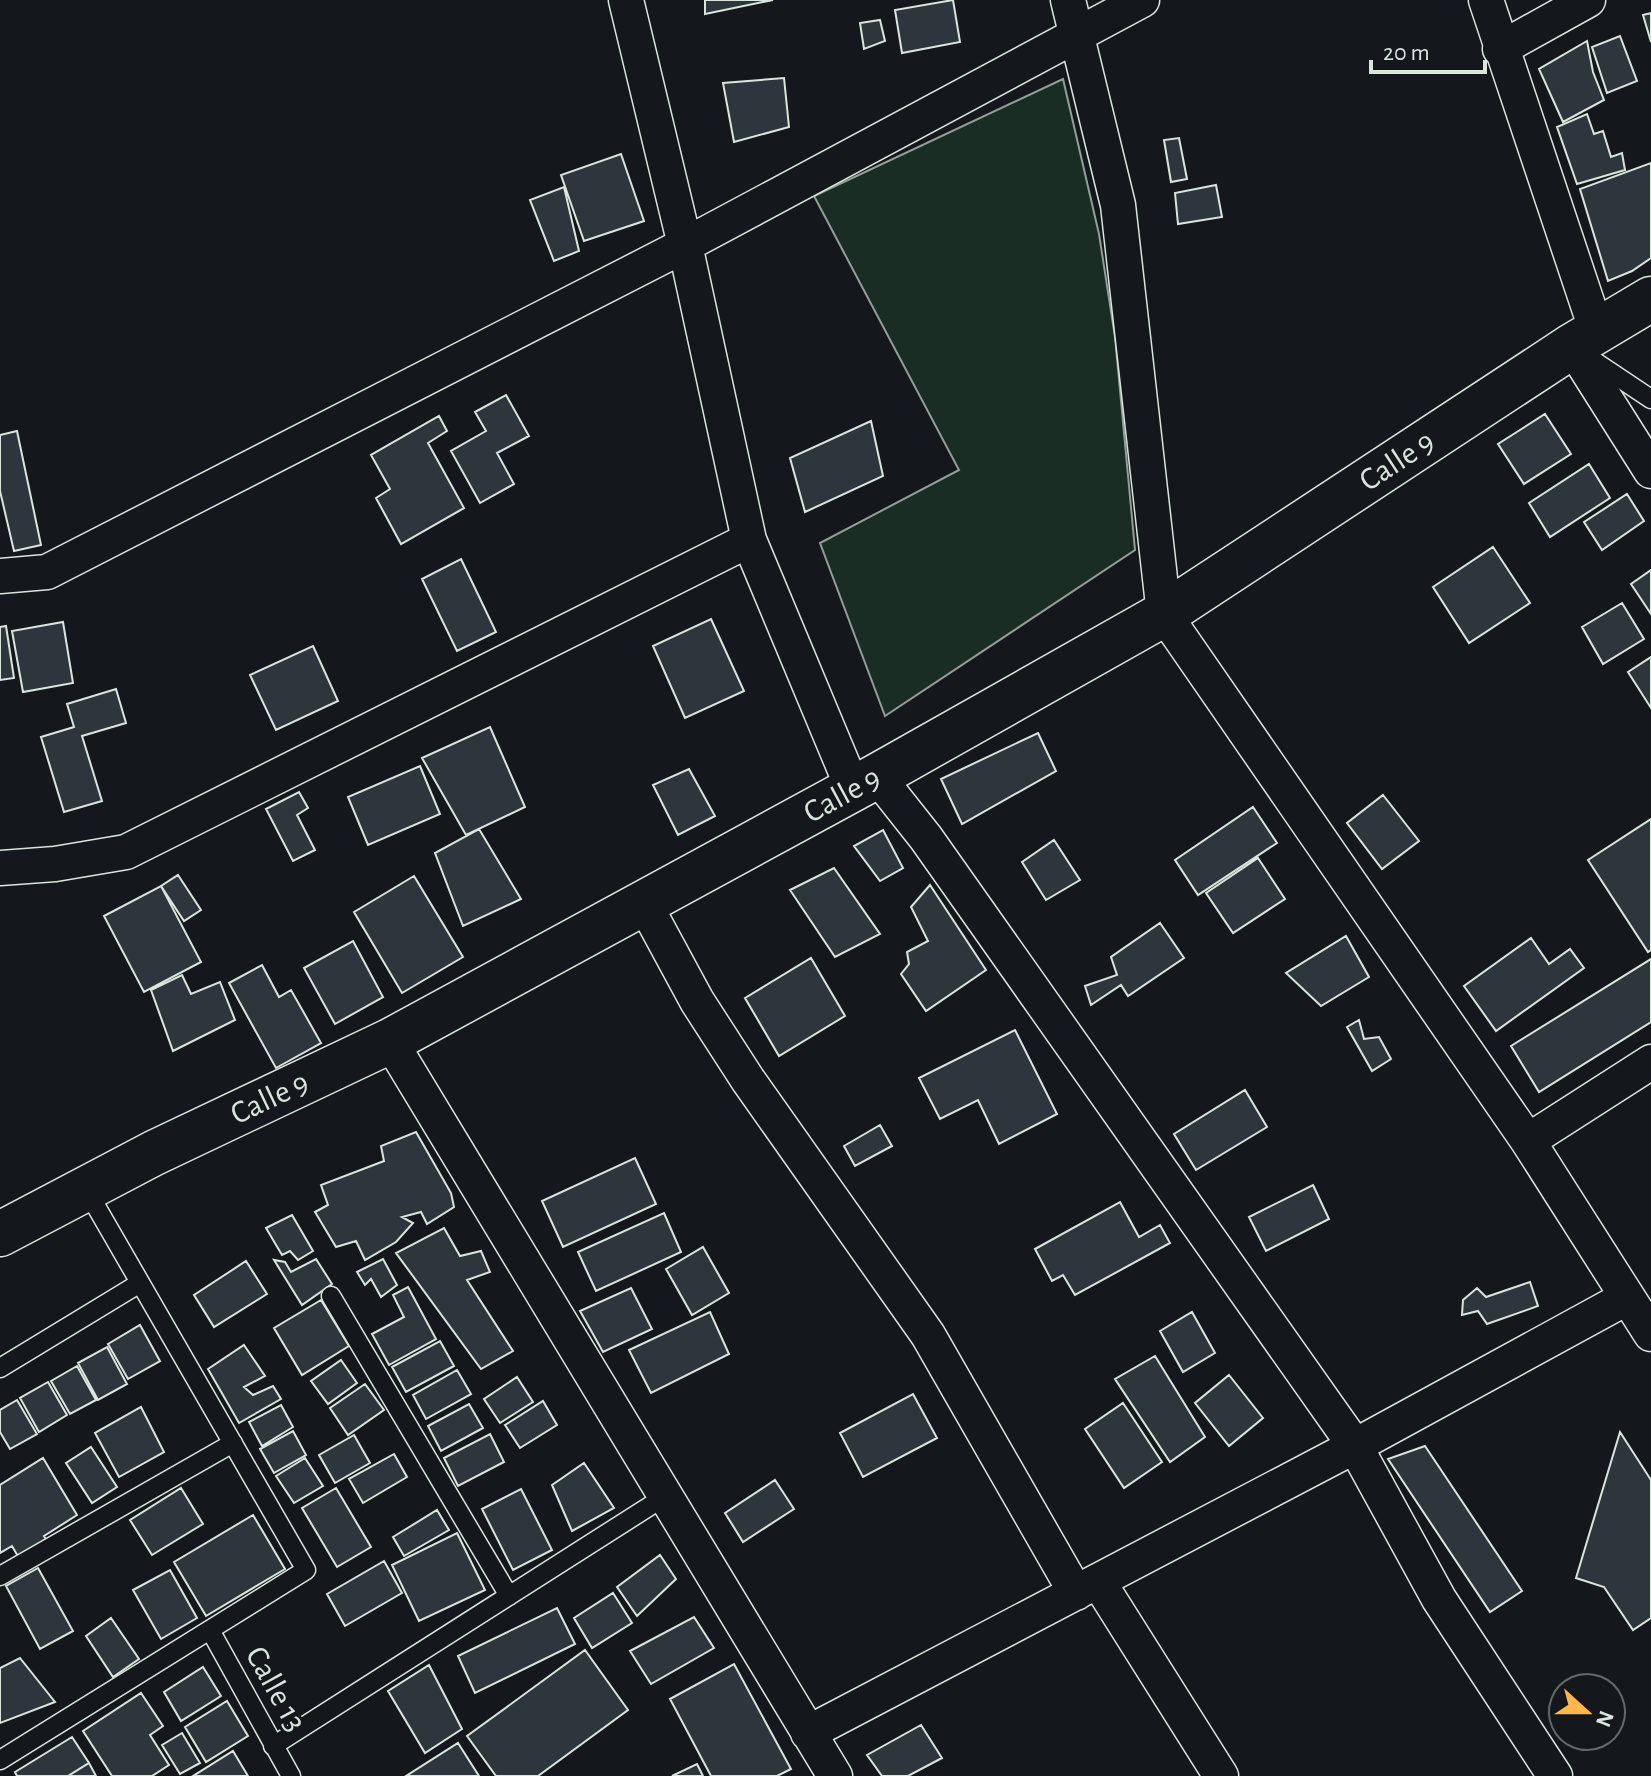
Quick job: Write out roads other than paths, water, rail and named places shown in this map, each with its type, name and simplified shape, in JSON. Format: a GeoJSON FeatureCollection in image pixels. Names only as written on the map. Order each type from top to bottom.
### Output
{"type":"FeatureCollection","features":[{"type":"Feature","properties":{"kind":"street"},"geometry":{"type":"LineString","coordinates":[[626,0],[685,245],[749,540],[865,783],[935,851],[1355,1446],[1439,1599],[1555,1776]]}},
{"type":"Feature","properties":{"kind":"street"},"geometry":{"type":"LineString","coordinates":[[1068,0],[1118,205],[1164,614],[1528,1141],[1651,1334]]}},
{"type":"Feature","properties":{"kind":"street"},"geometry":{"type":"LineString","coordinates":[[0,576],[47,572],[685,245],[1142,0]]}},
{"type":"Feature","properties":{"kind":"street"},"geometry":{"type":"LineString","coordinates":[[1486,0],[1584,339],[1651,471]]}},
{"type":"Feature","properties":{"kind":"street"},"geometry":{"type":"LineString","coordinates":[[1500,49],[1588,0]]}},
{"type":"Feature","properties":{"kind":"street","name":"Calle 9"},"geometry":{"type":"LineString","coordinates":[[0,1234],[154,1153],[390,1041],[865,783],[1164,614],[1584,339],[1651,299]]}},
{"type":"Feature","properties":{"kind":"street"},"geometry":{"type":"LineString","coordinates":[[0,868],[55,864],[126,852],[749,540]]}},
{"type":"Feature","properties":{"kind":"street"},"geometry":{"type":"LineString","coordinates":[[644,903],[697,1001],[748,1080],[928,1335],[1087,1587],[1221,1776]]}},
{"type":"Feature","properties":{"kind":"street"},"geometry":{"type":"LineString","coordinates":[[390,1041],[830,1774]]}},
{"type":"Feature","properties":{"kind":"street"},"geometry":{"type":"LineString","coordinates":[[1528,1141],[1651,1062]]}},
{"type":"Feature","properties":{"kind":"street"},"geometry":{"type":"LineString","coordinates":[[808,1733],[1355,1446],[1626,1298]]}},
{"type":"Feature","properties":{"kind":"lane"},"geometry":{"type":"LineString","coordinates":[[1584,339],[1651,399]]}},
{"type":"Feature","properties":{"kind":"lane"},"geometry":{"type":"LineString","coordinates":[[0,1760],[306,1570],[86,1189]]}},
{"type":"Feature","properties":{"kind":"lane"},"geometry":{"type":"LineString","coordinates":[[0,1368],[140,1283]]}},
{"type":"Feature","properties":{"kind":"lane"},"geometry":{"type":"LineString","coordinates":[[331,1296],[509,1596]]}},
{"type":"Feature","properties":{"kind":"lane"},"geometry":{"type":"LineString","coordinates":[[0,1576],[233,1443]]}},
{"type":"Feature","properties":{"kind":"lane"},"geometry":{"type":"LineString","coordinates":[[273,1746],[664,1497]]}},
{"type":"Feature","properties":{"kind":"lane","name":"Calle 13"},"geometry":{"type":"LineString","coordinates":[[210,1630],[291,1776]]}}]}
